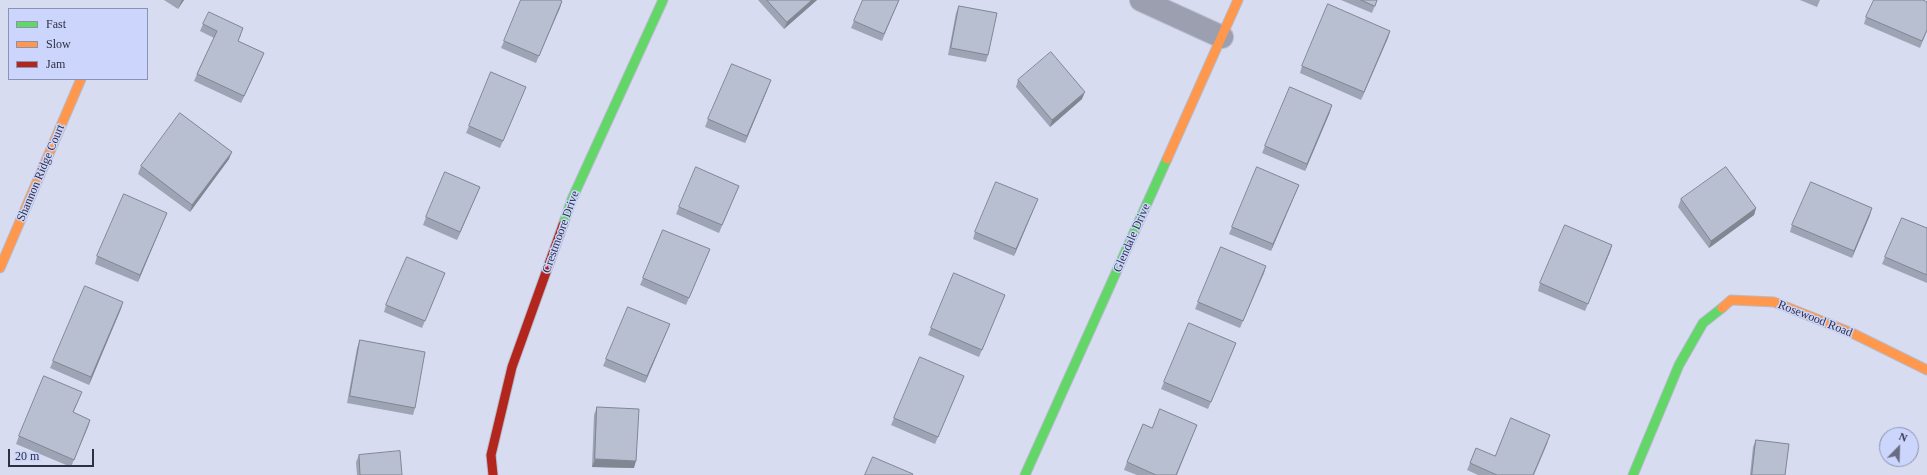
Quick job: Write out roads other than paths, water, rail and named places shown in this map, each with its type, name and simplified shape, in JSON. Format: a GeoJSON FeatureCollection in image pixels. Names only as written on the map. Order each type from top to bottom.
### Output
{"type":"FeatureCollection","features":[{"type":"Feature","properties":{"kind":"street","name":"Crestmoore Drive"},"geometry":{"type":"LineString","coordinates":[[493,475],[491,455],[512,367],[569,207],[663,0]]}},
{"type":"Feature","properties":{"kind":"street"},"geometry":{"type":"LineString","coordinates":[[1142,0],[1222,37]]}},
{"type":"Feature","properties":{"kind":"street","name":"Glendale Drive"},"geometry":{"type":"LineString","coordinates":[[1025,475],[1238,0]]}},
{"type":"Feature","properties":{"kind":"street","name":"Shannon Ridge Court"},"geometry":{"type":"LineString","coordinates":[[0,268],[81,80]]}},
{"type":"Feature","properties":{"kind":"street","name":"Rosewood Road"},"geometry":{"type":"LineString","coordinates":[[1633,475],[1679,365],[1703,322],[1731,300],[1774,302],[1852,333],[1927,370]]}}]}
